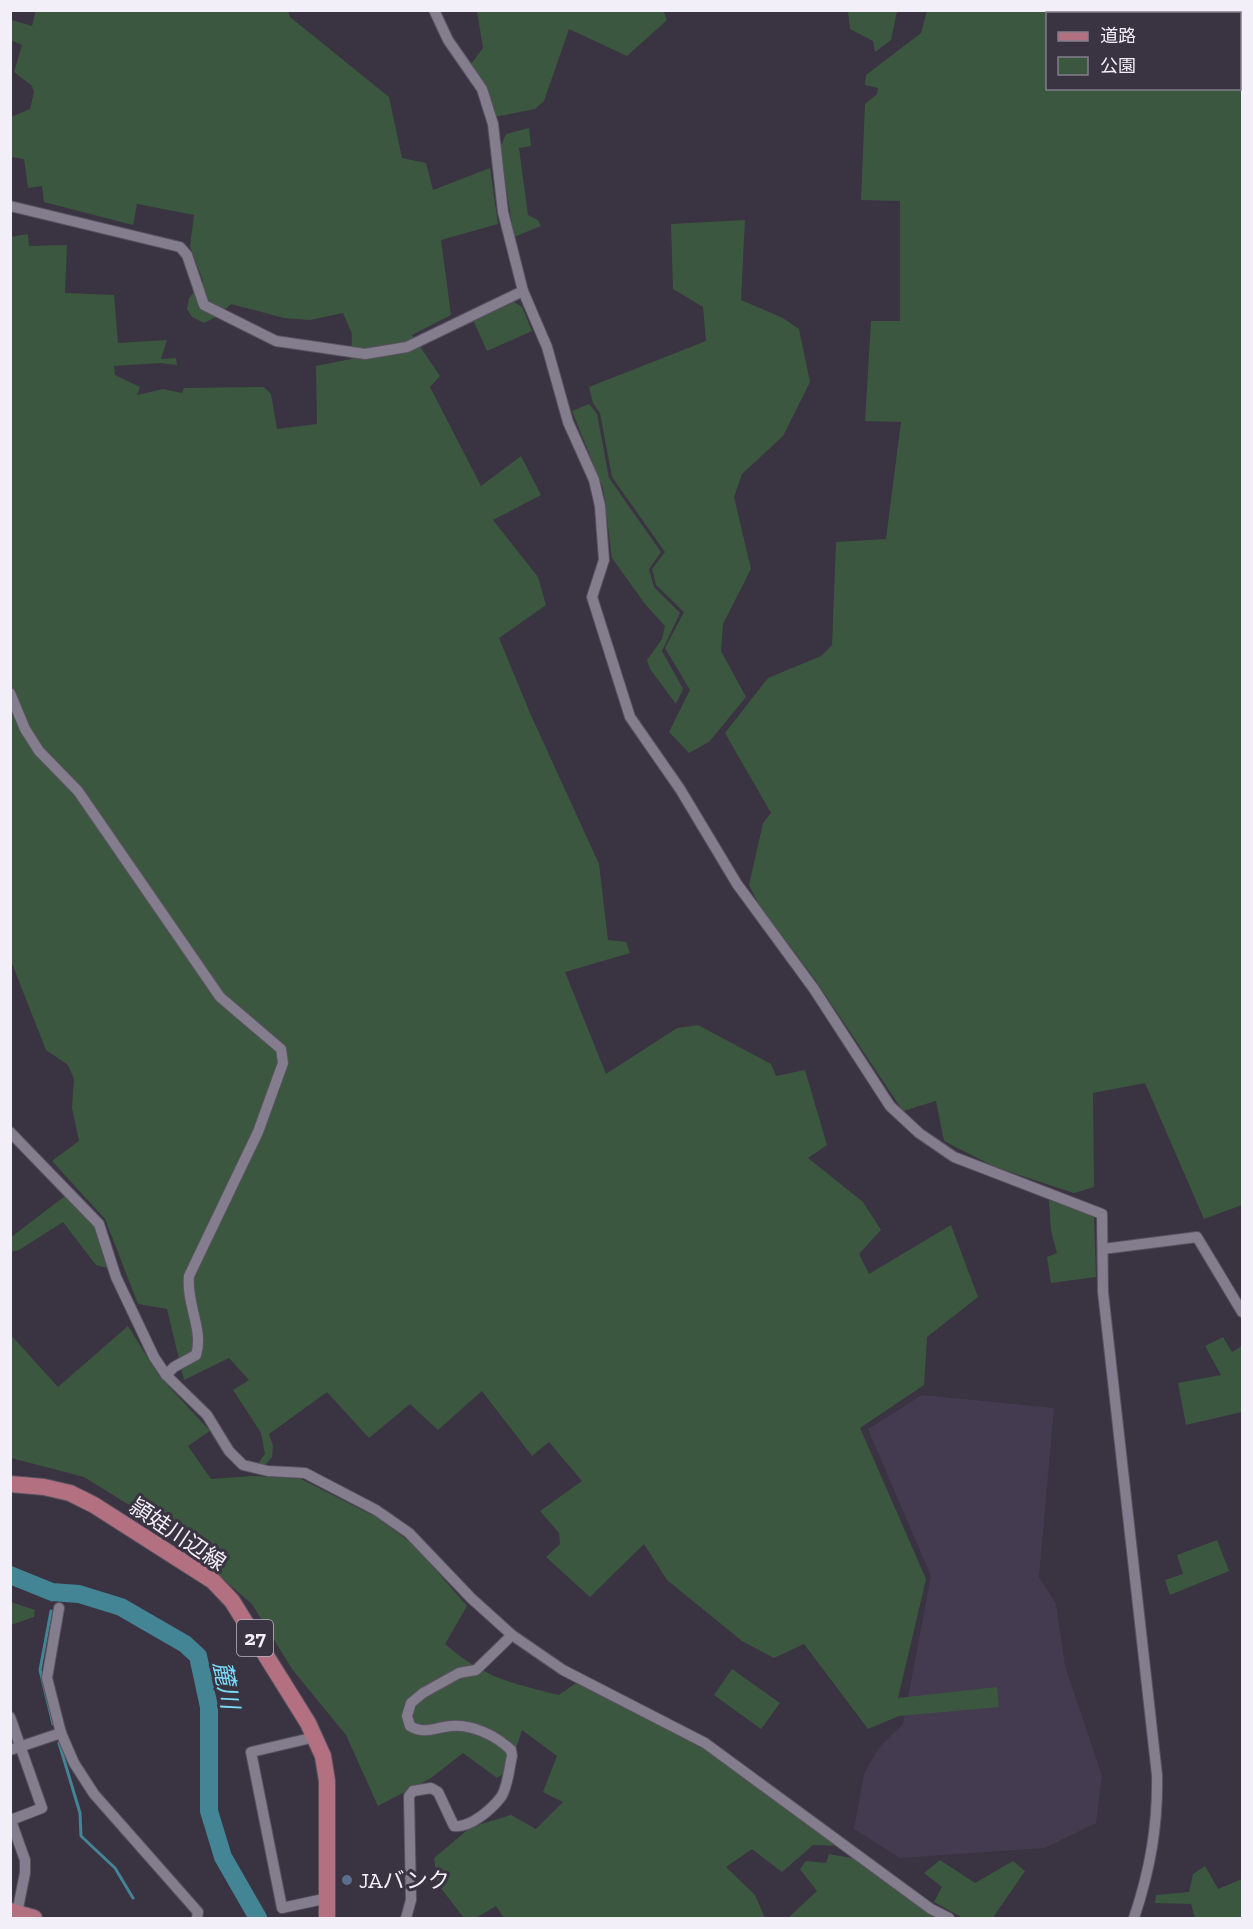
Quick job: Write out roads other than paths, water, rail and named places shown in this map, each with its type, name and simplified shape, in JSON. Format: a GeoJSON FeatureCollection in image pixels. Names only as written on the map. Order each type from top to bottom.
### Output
{"type":"FeatureCollection","features":[{"type":"Feature","properties":{"kind":"main road","name":"頴娃川辺線"},"geometry":{"type":"LineString","coordinates":[[10,1484],[44,1487],[70,1493],[94,1505],[213,1581],[232,1601],[315,1737],[323,1756],[327,1781],[327,1918]]}},
{"type":"Feature","properties":{"kind":"main road"},"geometry":{"type":"LineString","coordinates":[[14,1912],[34,1918]]}},
{"type":"Feature","properties":{"kind":"street"},"geometry":{"type":"LineString","coordinates":[[434,10],[448,40],[482,89],[493,124],[503,212],[523,291],[547,348],[568,422],[594,480],[600,506],[604,560],[592,597],[630,717],[680,789],[737,884],[814,988],[890,1106],[920,1133],[954,1157],[1102,1214],[1105,1304],[1157,1775],[1155,1840],[1149,1872],[1134,1918]]}},
{"type":"Feature","properties":{"kind":"street"},"geometry":{"type":"LineString","coordinates":[[10,207],[180,247],[187,255],[204,304],[276,341],[341,352],[365,354],[407,347],[523,291]]}},
{"type":"Feature","properties":{"kind":"street"},"geometry":{"type":"LineString","coordinates":[[10,693],[25,729],[39,751],[78,791],[220,997],[280,1049],[283,1063],[258,1132],[189,1276],[188,1293],[199,1342],[196,1355],[174,1367],[166,1375]]}},
{"type":"Feature","properties":{"kind":"street"},"geometry":{"type":"LineString","coordinates":[[10,1132],[99,1224],[116,1277],[154,1357],[166,1375],[207,1415],[229,1451],[243,1465],[268,1471],[305,1473],[376,1510],[410,1533],[471,1598],[512,1635],[563,1670],[705,1743],[931,1909],[949,1918]]}},
{"type":"Feature","properties":{"kind":"street"},"geometry":{"type":"LineString","coordinates":[[1103,1249],[1197,1237],[1242,1310]]}},
{"type":"Feature","properties":{"kind":"street"},"geometry":{"type":"LineString","coordinates":[[59,1608],[47,1678],[61,1733],[74,1763],[94,1794],[198,1912],[197,1918]]}},
{"type":"Feature","properties":{"kind":"street"},"geometry":{"type":"LineString","coordinates":[[406,1918],[411,1900],[409,1796],[413,1791],[431,1788],[438,1792],[454,1826],[462,1827],[480,1816],[501,1796],[512,1756],[507,1746],[480,1730],[452,1726],[426,1731],[416,1730],[410,1726],[407,1716],[411,1703],[423,1693],[459,1672],[476,1670],[512,1635]]}},
{"type":"Feature","properties":{"kind":"street"},"geometry":{"type":"LineString","coordinates":[[10,1718],[15,1748],[42,1808],[11,1819],[25,1860],[25,1873],[14,1912]]}},
{"type":"Feature","properties":{"kind":"street"},"geometry":{"type":"LineString","coordinates":[[15,1748],[61,1733]]}},
{"type":"Feature","properties":{"kind":"street"},"geometry":{"type":"LineString","coordinates":[[315,1737],[251,1752],[282,1908],[328,1898]]}},
{"type":"Feature","properties":{"kind":"waterway","name":"麓川"},"geometry":{"type":"LineString","coordinates":[[10,1575],[52,1592],[79,1594],[121,1607],[185,1644],[198,1656],[209,1707],[209,1811],[223,1857],[258,1918]]}},
{"type":"Feature","properties":{"kind":"waterway","name":"麓川"},"geometry":{"type":"LineString","coordinates":[[52,1592],[52,1600]]}},
{"type":"Feature","properties":{"kind":"waterway"},"geometry":{"type":"LineString","coordinates":[[51,1611],[40,1670],[53,1724]]}},
{"type":"Feature","properties":{"kind":"waterway"},"geometry":{"type":"LineString","coordinates":[[59,1743],[80,1813],[81,1836],[115,1868],[133,1898]]}},
{"type":"Feature","properties":{"kind":"place","name":"JAバンク"},"geometry":{"type":"Point","coordinates":[347,1880]}}]}
